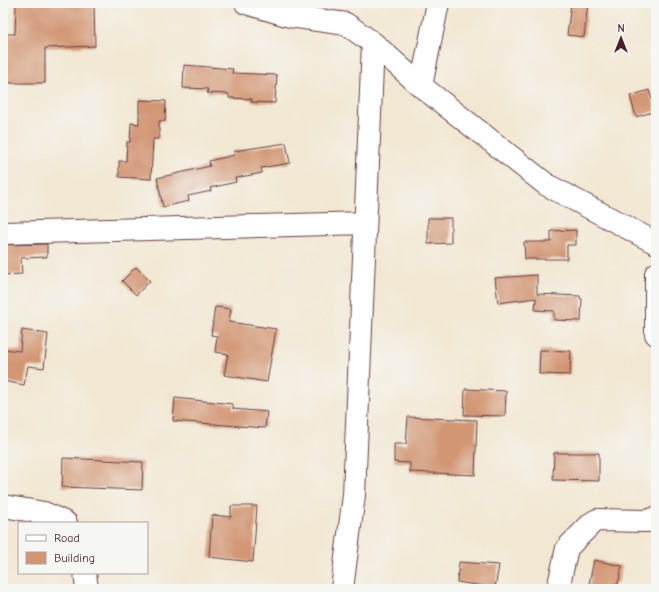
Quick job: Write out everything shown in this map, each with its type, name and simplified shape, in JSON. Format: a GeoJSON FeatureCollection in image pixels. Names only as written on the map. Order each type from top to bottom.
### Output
{"type":"FeatureCollection","features":[{"type":"Feature","properties":{"kind":"street"},"geometry":{"type":"LineString","coordinates":[[246,3],[290,16],[346,24],[373,43],[421,86],[547,185],[656,242]]}},
{"type":"Feature","properties":{"kind":"street"},"geometry":{"type":"LineString","coordinates":[[421,86],[438,3]]}},
{"type":"Feature","properties":{"kind":"street"},"geometry":{"type":"LineString","coordinates":[[342,589],[354,495],[373,43]]}},
{"type":"Feature","properties":{"kind":"street"},"geometry":{"type":"LineString","coordinates":[[3,233],[365,223]]}},
{"type":"Feature","properties":{"kind":"street"},"geometry":{"type":"LineString","coordinates":[[656,274],[656,334]]}},
{"type":"Feature","properties":{"kind":"street"},"geometry":{"type":"LineString","coordinates":[[3,506],[44,513],[64,522]]}},
{"type":"Feature","properties":{"kind":"street"},"geometry":{"type":"LineString","coordinates":[[558,589],[567,548],[596,520],[647,521],[656,518]]}},
{"type":"Feature","properties":{"kind":"street"},"geometry":{"type":"LineString","coordinates":[[85,574],[87,589]]}},
{"type":"Feature","properties":{"kind":"building"},"geometry":{"type":"Polygon","coordinates":[[[16,3],[94,3],[95,46],[45,48],[45,83],[7,83],[6,49],[3,49],[3,34],[15,34],[16,3]]]}},
{"type":"Feature","properties":{"kind":"building"},"geometry":{"type":"Polygon","coordinates":[[[571,3],[588,3],[584,37],[567,35],[571,3]]]}},
{"type":"Feature","properties":{"kind":"building"},"geometry":{"type":"Polygon","coordinates":[[[184,65],[233,69],[232,73],[277,75],[275,103],[251,102],[252,99],[229,98],[229,94],[207,93],[208,89],[183,88],[184,65]]]}},
{"type":"Feature","properties":{"kind":"building"},"geometry":{"type":"Polygon","coordinates":[[[649,90],[656,111],[636,117],[630,96],[649,90]]]}},
{"type":"Feature","properties":{"kind":"building"},"geometry":{"type":"Polygon","coordinates":[[[139,100],[166,101],[165,121],[159,121],[159,139],[153,139],[151,179],[119,177],[119,161],[126,161],[127,142],[130,142],[131,123],[139,124],[139,100]]]}},
{"type":"Feature","properties":{"kind":"building"},"geometry":{"type":"Polygon","coordinates":[[[286,143],[290,163],[261,168],[262,173],[235,178],[236,182],[210,188],[211,191],[188,196],[189,201],[163,207],[157,178],[210,166],[209,161],[234,155],[234,151],[286,143]]]}},
{"type":"Feature","properties":{"kind":"building"},"geometry":{"type":"Polygon","coordinates":[[[428,218],[451,218],[451,243],[428,244],[428,218]]]}},
{"type":"Feature","properties":{"kind":"building"},"geometry":{"type":"Polygon","coordinates":[[[576,230],[576,245],[567,245],[567,259],[525,259],[524,242],[551,242],[551,231],[576,230]]]}},
{"type":"Feature","properties":{"kind":"building"},"geometry":{"type":"Polygon","coordinates":[[[47,244],[47,257],[21,258],[22,274],[3,275],[3,245],[47,244]]]}},
{"type":"Feature","properties":{"kind":"building"},"geometry":{"type":"Polygon","coordinates":[[[136,267],[150,281],[136,295],[122,281],[136,267]]]}},
{"type":"Feature","properties":{"kind":"building"},"geometry":{"type":"Polygon","coordinates":[[[537,275],[537,294],[580,296],[582,299],[581,321],[554,320],[554,311],[535,310],[536,298],[498,303],[495,278],[537,275]]]}},
{"type":"Feature","properties":{"kind":"building"},"geometry":{"type":"Polygon","coordinates":[[[215,307],[231,309],[229,322],[276,329],[267,382],[224,375],[228,354],[215,352],[217,336],[211,335],[215,307]]]}},
{"type":"Feature","properties":{"kind":"building"},"geometry":{"type":"Polygon","coordinates":[[[22,330],[48,334],[44,368],[28,366],[24,385],[3,381],[3,349],[20,351],[22,330]]]}},
{"type":"Feature","properties":{"kind":"building"},"geometry":{"type":"Polygon","coordinates":[[[540,350],[571,351],[570,375],[539,374],[540,350]]]}},
{"type":"Feature","properties":{"kind":"building"},"geometry":{"type":"Polygon","coordinates":[[[465,389],[506,391],[505,416],[464,415],[465,389]]]}},
{"type":"Feature","properties":{"kind":"building"},"geometry":{"type":"Polygon","coordinates":[[[175,398],[233,404],[233,409],[267,412],[265,428],[173,421],[175,398]]]}},
{"type":"Feature","properties":{"kind":"building"},"geometry":{"type":"Polygon","coordinates":[[[408,417],[477,420],[475,475],[410,472],[410,463],[394,462],[394,444],[406,444],[408,417]]]}},
{"type":"Feature","properties":{"kind":"building"},"geometry":{"type":"Polygon","coordinates":[[[554,453],[599,453],[599,481],[553,480],[554,453]]]}},
{"type":"Feature","properties":{"kind":"building"},"geometry":{"type":"Polygon","coordinates":[[[63,458],[143,462],[142,490],[62,487],[63,458]]]}},
{"type":"Feature","properties":{"kind":"building"},"geometry":{"type":"Polygon","coordinates":[[[231,506],[257,506],[253,562],[209,557],[212,515],[231,517],[231,506]]]}},
{"type":"Feature","properties":{"kind":"building"},"geometry":{"type":"Polygon","coordinates":[[[594,560],[622,566],[618,584],[614,584],[613,589],[588,589],[594,560]]]}},
{"type":"Feature","properties":{"kind":"building"},"geometry":{"type":"Polygon","coordinates":[[[459,562],[499,565],[495,588],[457,582],[459,562]]]}}]}
